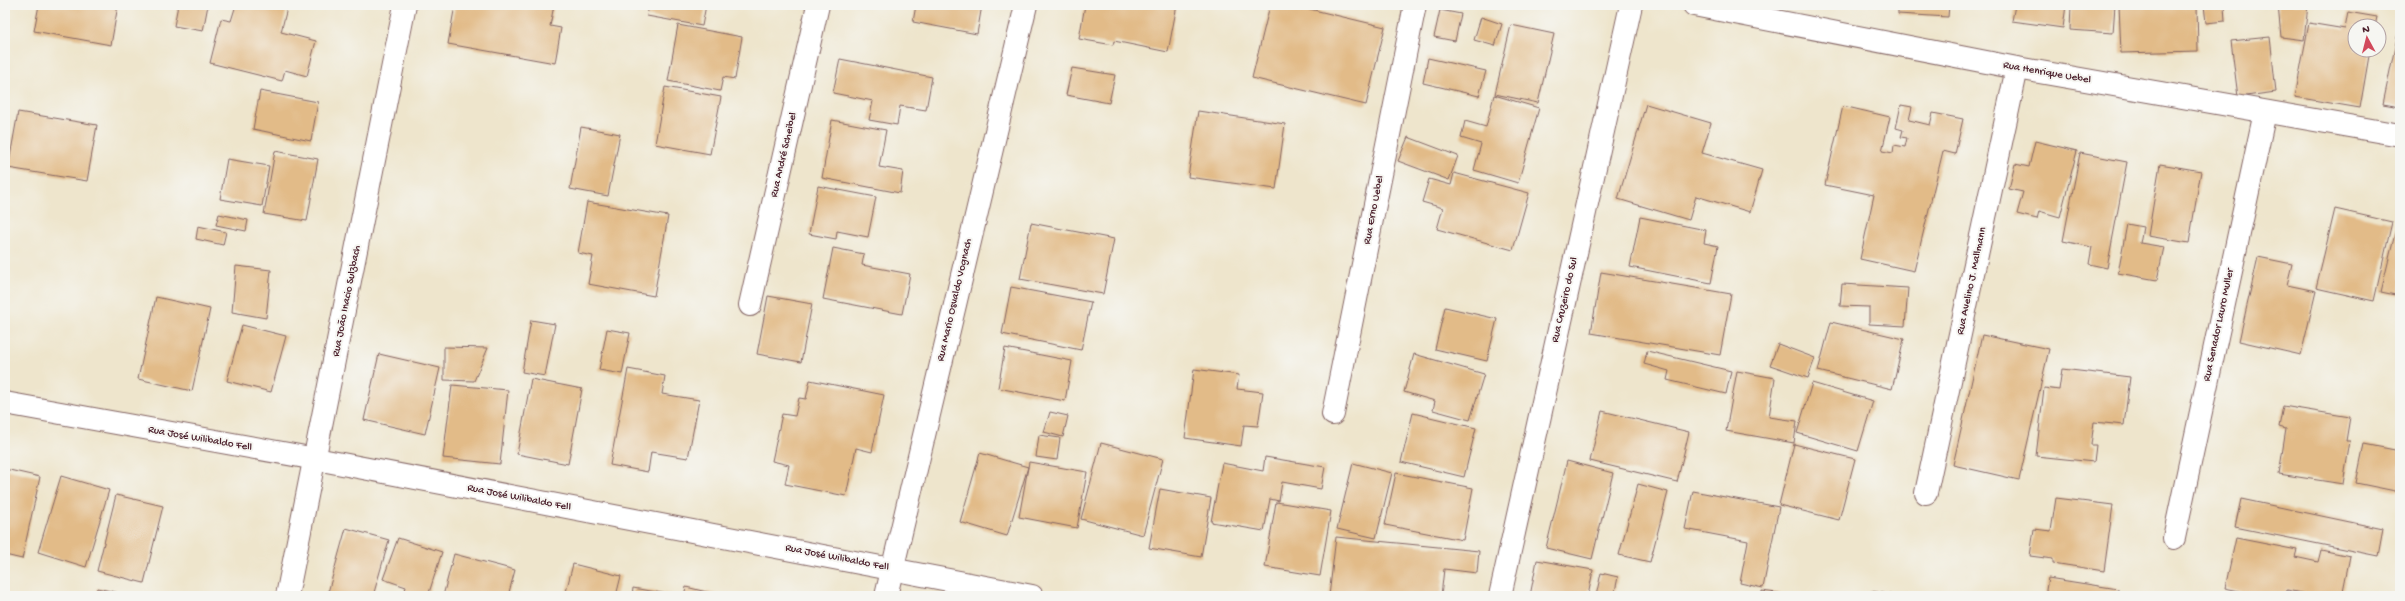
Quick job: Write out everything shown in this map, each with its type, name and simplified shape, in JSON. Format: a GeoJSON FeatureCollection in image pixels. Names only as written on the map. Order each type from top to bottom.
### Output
{"type":"FeatureCollection","features":[{"type":"Feature","properties":{"kind":"street","name":"Rua João Inacio Sulzbach"},"geometry":{"type":"LineString","coordinates":[[287,596],[316,460],[405,5]]}},
{"type":"Feature","properties":{"kind":"street","name":"Rua André Scheibel"},"geometry":{"type":"LineString","coordinates":[[750,305],[818,5]]}},
{"type":"Feature","properties":{"kind":"street","name":"Rua Mario Osvaldo Vognach"},"geometry":{"type":"LineString","coordinates":[[886,596],[891,569],[1026,5]]}},
{"type":"Feature","properties":{"kind":"street","name":"Rua Erno Uebel"},"geometry":{"type":"LineString","coordinates":[[1334,414],[1415,5]]}},
{"type":"Feature","properties":{"kind":"street","name":"Rua Cruzeiro do Sul"},"geometry":{"type":"LineString","coordinates":[[1500,596],[1631,5]]}},
{"type":"Feature","properties":{"kind":"street","name":"Rua Henrique Uebel"},"geometry":{"type":"LineString","coordinates":[[1694,5],[2017,68],[2400,135]]}},
{"type":"Feature","properties":{"kind":"street","name":"Rua Avelino J. Mallmann"},"geometry":{"type":"LineString","coordinates":[[1926,493],[2017,68]]}},
{"type":"Feature","properties":{"kind":"street","name":"Rua Senador Lauro Muller"},"geometry":{"type":"LineString","coordinates":[[2174,538],[2264,112]]}},
{"type":"Feature","properties":{"kind":"street","name":"Rua José Wilibaldo Fell"},"geometry":{"type":"LineString","coordinates":[[5,403],[316,460],[1032,596]]}},
{"type":"Feature","properties":{"kind":"building"},"geometry":{"type":"Polygon","coordinates":[[[39,5],[118,5],[111,45],[34,31],[39,5]]]}},
{"type":"Feature","properties":{"kind":"building"},"geometry":{"type":"Polygon","coordinates":[[[178,5],[208,5],[203,31],[174,26],[178,5]]]}},
{"type":"Feature","properties":{"kind":"building"},"geometry":{"type":"Polygon","coordinates":[[[236,5],[274,5],[287,8],[281,32],[316,41],[307,76],[285,70],[282,81],[210,63],[221,19],[231,21],[236,5]]]}},
{"type":"Feature","properties":{"kind":"building"},"geometry":{"type":"Polygon","coordinates":[[[455,5],[554,5],[550,26],[561,28],[555,63],[448,44],[455,5]]]}},
{"type":"Feature","properties":{"kind":"building"},"geometry":{"type":"Polygon","coordinates":[[[649,5],[706,5],[702,26],[647,16],[649,5]]]}},
{"type":"Feature","properties":{"kind":"building"},"geometry":{"type":"Polygon","coordinates":[[[916,5],[982,5],[977,34],[913,22],[916,5]]]}},
{"type":"Feature","properties":{"kind":"building"},"geometry":{"type":"Polygon","coordinates":[[[1085,5],[1177,5],[1168,52],[1114,41],[1113,45],[1079,39],[1085,5]]]}},
{"type":"Feature","properties":{"kind":"building"},"geometry":{"type":"Polygon","coordinates":[[[1270,5],[1293,5],[1385,27],[1366,105],[1252,78],[1270,5]]]}},
{"type":"Feature","properties":{"kind":"building"},"geometry":{"type":"Polygon","coordinates":[[[1898,5],[1949,5],[1948,17],[1898,14],[1898,5]]]}},
{"type":"Feature","properties":{"kind":"building"},"geometry":{"type":"Polygon","coordinates":[[[2015,5],[2066,5],[2063,28],[2012,21],[2015,5]]]}},
{"type":"Feature","properties":{"kind":"building"},"geometry":{"type":"Polygon","coordinates":[[[2071,5],[2115,5],[2113,33],[2070,30],[2071,5]]]}},
{"type":"Feature","properties":{"kind":"building"},"geometry":{"type":"Polygon","coordinates":[[[2119,5],[2197,5],[2198,51],[2121,53],[2119,5]]]}},
{"type":"Feature","properties":{"kind":"building"},"geometry":{"type":"Polygon","coordinates":[[[2204,5],[2224,5],[2225,21],[2206,23],[2204,5]]]}},
{"type":"Feature","properties":{"kind":"building"},"geometry":{"type":"Polygon","coordinates":[[[2278,5],[2308,5],[2304,40],[2281,37],[2278,5]]]}},
{"type":"Feature","properties":{"kind":"building"},"geometry":{"type":"Polygon","coordinates":[[[1440,10],[1461,14],[1455,41],[1434,37],[1440,10]]]}},
{"type":"Feature","properties":{"kind":"building"},"geometry":{"type":"Polygon","coordinates":[[[2348,12],[2377,17],[2347,18],[2347,58],[2369,58],[2360,108],[2295,97],[2309,23],[2345,29],[2348,12]]]}},
{"type":"Feature","properties":{"kind":"building"},"geometry":{"type":"Polygon","coordinates":[[[1481,17],[1502,24],[1495,46],[1474,40],[1481,17]]]}},
{"type":"Feature","properties":{"kind":"building"},"geometry":{"type":"Polygon","coordinates":[[[2400,23],[2400,107],[2383,104],[2400,23]]]}},
{"type":"Feature","properties":{"kind":"building"},"geometry":{"type":"Polygon","coordinates":[[[678,25],[742,37],[735,79],[723,77],[720,91],[668,81],[678,25]]]}},
{"type":"Feature","properties":{"kind":"building"},"geometry":{"type":"Polygon","coordinates":[[[1511,25],[1554,34],[1538,103],[1495,94],[1511,25]]]}},
{"type":"Feature","properties":{"kind":"building"},"geometry":{"type":"Polygon","coordinates":[[[2270,37],[2276,92],[2238,97],[2231,41],[2270,37]]]}},
{"type":"Feature","properties":{"kind":"building"},"geometry":{"type":"Polygon","coordinates":[[[1428,58],[1486,71],[1479,96],[1423,83],[1428,58]]]}},
{"type":"Feature","properties":{"kind":"building"},"geometry":{"type":"Polygon","coordinates":[[[840,59],[932,77],[926,110],[900,106],[897,125],[869,120],[873,101],[833,93],[840,59]]]}},
{"type":"Feature","properties":{"kind":"building"},"geometry":{"type":"Polygon","coordinates":[[[1072,68],[1115,75],[1109,103],[1066,95],[1072,68]]]}},
{"type":"Feature","properties":{"kind":"building"},"geometry":{"type":"Polygon","coordinates":[[[665,87],[721,97],[710,154],[655,144],[665,87]]]}},
{"type":"Feature","properties":{"kind":"building"},"geometry":{"type":"Polygon","coordinates":[[[260,91],[318,102],[311,141],[253,129],[260,91]]]}},
{"type":"Feature","properties":{"kind":"building"},"geometry":{"type":"Polygon","coordinates":[[[1494,95],[1539,108],[1518,183],[1474,170],[1481,144],[1461,138],[1465,121],[1486,127],[1494,95]]]}},
{"type":"Feature","properties":{"kind":"building"},"geometry":{"type":"Polygon","coordinates":[[[1646,104],[1711,123],[1702,153],[1762,170],[1750,212],[1696,196],[1689,220],[1618,199],[1646,104]]]}},
{"type":"Feature","properties":{"kind":"building"},"geometry":{"type":"Polygon","coordinates":[[[1901,105],[1912,107],[1909,120],[1930,125],[1933,113],[1963,119],[1955,154],[1943,151],[1914,271],[1860,259],[1874,195],[1825,185],[1843,106],[1890,117],[1882,151],[1893,153],[1894,145],[1905,147],[1907,138],[1901,137],[1903,130],[1896,128],[1901,105]]]}},
{"type":"Feature","properties":{"kind":"building"},"geometry":{"type":"Polygon","coordinates":[[[1198,111],[1285,124],[1276,189],[1188,177],[1198,111]]]}},
{"type":"Feature","properties":{"kind":"building"},"geometry":{"type":"Polygon","coordinates":[[[18,112],[97,125],[87,181],[8,168],[18,112]]]}},
{"type":"Feature","properties":{"kind":"building"},"geometry":{"type":"Polygon","coordinates":[[[832,120],[886,130],[879,167],[903,171],[900,193],[822,178],[832,120]]]}},
{"type":"Feature","properties":{"kind":"building"},"geometry":{"type":"Polygon","coordinates":[[[581,127],[620,134],[608,196],[570,189],[581,127]]]}},
{"type":"Feature","properties":{"kind":"building"},"geometry":{"type":"Polygon","coordinates":[[[1408,137],[1458,156],[1449,180],[1398,161],[1408,137]]]}},
{"type":"Feature","properties":{"kind":"building"},"geometry":{"type":"Polygon","coordinates":[[[2035,141],[2077,151],[2060,217],[2039,211],[2037,219],[2017,214],[2023,192],[2009,189],[2015,164],[2029,167],[2035,141]]]}},
{"type":"Feature","properties":{"kind":"building"},"geometry":{"type":"Polygon","coordinates":[[[275,151],[318,159],[307,221],[264,214],[275,151]]]}},
{"type":"Feature","properties":{"kind":"building"},"geometry":{"type":"Polygon","coordinates":[[[2080,153],[2127,162],[2107,268],[2089,264],[2092,247],[2063,241],[2080,153]]]}},
{"type":"Feature","properties":{"kind":"building"},"geometry":{"type":"Polygon","coordinates":[[[227,159],[269,166],[262,206],[220,199],[227,159]]]}},
{"type":"Feature","properties":{"kind":"building"},"geometry":{"type":"Polygon","coordinates":[[[2160,164],[2201,171],[2189,243],[2148,236],[2160,164]]]}},
{"type":"Feature","properties":{"kind":"building"},"geometry":{"type":"Polygon","coordinates":[[[1454,173],[1529,193],[1513,250],[1437,229],[1443,208],[1422,202],[1429,179],[1451,185],[1454,173]]]}},
{"type":"Feature","properties":{"kind":"building"},"geometry":{"type":"Polygon","coordinates":[[[818,186],[876,197],[868,237],[837,231],[836,239],[809,234],[818,186]]]}},
{"type":"Feature","properties":{"kind":"building"},"geometry":{"type":"Polygon","coordinates":[[[587,202],[668,216],[654,296],[588,284],[593,256],[578,253],[587,202]]]}},
{"type":"Feature","properties":{"kind":"building"},"geometry":{"type":"Polygon","coordinates":[[[2335,209],[2392,222],[2374,301],[2316,288],[2335,209]]]}},
{"type":"Feature","properties":{"kind":"building"},"geometry":{"type":"Polygon","coordinates":[[[219,214],[248,220],[246,231],[216,225],[219,214]]]}},
{"type":"Feature","properties":{"kind":"building"},"geometry":{"type":"Polygon","coordinates":[[[1640,217],[1706,230],[1704,243],[1718,246],[1711,283],[1630,267],[1640,217]]]}},
{"type":"Feature","properties":{"kind":"building"},"geometry":{"type":"Polygon","coordinates":[[[2398,221],[2400,221],[2400,296],[2381,292],[2398,221]]]}},
{"type":"Feature","properties":{"kind":"building"},"geometry":{"type":"Polygon","coordinates":[[[1031,223],[1114,239],[1103,294],[1020,279],[1031,223]]]}},
{"type":"Feature","properties":{"kind":"building"},"geometry":{"type":"Polygon","coordinates":[[[2127,224],[2143,227],[2140,243],[2164,247],[2157,280],[2118,273],[2127,224]]]}},
{"type":"Feature","properties":{"kind":"building"},"geometry":{"type":"Polygon","coordinates":[[[198,226],[226,232],[223,245],[196,239],[198,226]]]}},
{"type":"Feature","properties":{"kind":"building"},"geometry":{"type":"Polygon","coordinates":[[[833,248],[864,254],[862,265],[910,274],[902,314],[823,299],[833,248]]]}},
{"type":"Feature","properties":{"kind":"building"},"geometry":{"type":"Polygon","coordinates":[[[2258,257],[2292,264],[2287,285],[2316,291],[2301,355],[2239,341],[2258,257]]]}},
{"type":"Feature","properties":{"kind":"building"},"geometry":{"type":"Polygon","coordinates":[[[236,266],[271,270],[266,318],[232,312],[236,266]]]}},
{"type":"Feature","properties":{"kind":"building"},"geometry":{"type":"Polygon","coordinates":[[[1601,272],[1731,294],[1720,355],[1591,333],[1601,272]]]}},
{"type":"Feature","properties":{"kind":"building"},"geometry":{"type":"Polygon","coordinates":[[[1842,284],[1908,288],[1905,326],[1869,324],[1869,307],[1840,306],[1842,284]]]}},
{"type":"Feature","properties":{"kind":"building"},"geometry":{"type":"Polygon","coordinates":[[[1011,287],[1091,302],[1081,350],[1002,334],[1011,287]]]}},
{"type":"Feature","properties":{"kind":"building"},"geometry":{"type":"Polygon","coordinates":[[[768,296],[812,304],[801,362],[757,354],[768,296]]]}},
{"type":"Feature","properties":{"kind":"building"},"geometry":{"type":"Polygon","coordinates":[[[156,297],[210,309],[192,391],[138,379],[156,297]]]}},
{"type":"Feature","properties":{"kind":"building"},"geometry":{"type":"Polygon","coordinates":[[[1445,307],[1497,319],[1487,361],[1435,349],[1445,307]]]}},
{"type":"Feature","properties":{"kind":"building"},"geometry":{"type":"Polygon","coordinates":[[[531,320],[555,324],[545,376],[522,372],[531,320]]]}},
{"type":"Feature","properties":{"kind":"building"},"geometry":{"type":"Polygon","coordinates":[[[1831,322],[1904,339],[1892,389],[1818,371],[1831,322]]]}},
{"type":"Feature","properties":{"kind":"building"},"geometry":{"type":"Polygon","coordinates":[[[242,325],[286,336],[271,392],[227,381],[242,325]]]}},
{"type":"Feature","properties":{"kind":"building"},"geometry":{"type":"Polygon","coordinates":[[[607,329],[630,333],[622,374],[599,370],[607,329]]]}},
{"type":"Feature","properties":{"kind":"building"},"geometry":{"type":"Polygon","coordinates":[[[1982,335],[2049,349],[2019,480],[1953,465],[1982,335]]]}},
{"type":"Feature","properties":{"kind":"building"},"geometry":{"type":"Polygon","coordinates":[[[1778,344],[1815,358],[1808,378],[1770,365],[1778,344]]]}},
{"type":"Feature","properties":{"kind":"building"},"geometry":{"type":"Polygon","coordinates":[[[444,347],[488,348],[474,381],[444,380],[444,347]]]}},
{"type":"Feature","properties":{"kind":"building"},"geometry":{"type":"Polygon","coordinates":[[[1005,348],[1072,361],[1065,401],[998,388],[1005,348]]]}},
{"type":"Feature","properties":{"kind":"building"},"geometry":{"type":"Polygon","coordinates":[[[1647,351],[1731,371],[1726,394],[1667,380],[1669,371],[1644,364],[1647,351]]]}},
{"type":"Feature","properties":{"kind":"building"},"geometry":{"type":"Polygon","coordinates":[[[379,354],[440,368],[425,434],[364,420],[379,354]]]}},
{"type":"Feature","properties":{"kind":"building"},"geometry":{"type":"Polygon","coordinates":[[[1414,354],[1484,374],[1470,420],[1433,410],[1435,401],[1404,392],[1414,354]]]}},
{"type":"Feature","properties":{"kind":"building"},"geometry":{"type":"Polygon","coordinates":[[[628,369],[665,376],[662,394],[699,400],[688,458],[651,452],[648,472],[610,465],[628,369]]]}},
{"type":"Feature","properties":{"kind":"building"},"geometry":{"type":"Polygon","coordinates":[[[1194,369],[1239,375],[1237,389],[1263,392],[1258,426],[1244,425],[1241,446],[1185,438],[1194,369]]]}},
{"type":"Feature","properties":{"kind":"building"},"geometry":{"type":"Polygon","coordinates":[[[2062,369],[2130,377],[2124,425],[2094,422],[2091,445],[2096,445],[2094,462],[2036,456],[2044,388],[2059,390],[2062,369]]]}},
{"type":"Feature","properties":{"kind":"building"},"geometry":{"type":"Polygon","coordinates":[[[1737,371],[1775,378],[1769,417],[1797,421],[1794,443],[1726,431],[1737,371]]]}},
{"type":"Feature","properties":{"kind":"building"},"geometry":{"type":"Polygon","coordinates":[[[531,379],[582,389],[568,464],[517,454],[531,379]]]}},
{"type":"Feature","properties":{"kind":"building"},"geometry":{"type":"Polygon","coordinates":[[[810,380],[884,395],[872,452],[856,448],[846,496],[785,484],[789,465],[772,461],[782,414],[795,416],[799,398],[806,399],[810,380]]]}},
{"type":"Feature","properties":{"kind":"building"},"geometry":{"type":"Polygon","coordinates":[[[1812,383],[1873,401],[1858,451],[1797,433],[1812,383]]]}},
{"type":"Feature","properties":{"kind":"building"},"geometry":{"type":"Polygon","coordinates":[[[452,385],[508,390],[500,464],[443,458],[452,385]]]}},
{"type":"Feature","properties":{"kind":"building"},"geometry":{"type":"Polygon","coordinates":[[[2283,406],[2350,417],[2346,441],[2350,441],[2343,484],[2279,474],[2286,429],[2279,427],[2283,406]]]}},
{"type":"Feature","properties":{"kind":"building"},"geometry":{"type":"Polygon","coordinates":[[[1602,411],[1689,432],[1677,482],[1590,461],[1602,411]]]}},
{"type":"Feature","properties":{"kind":"building"},"geometry":{"type":"Polygon","coordinates":[[[1050,412],[1068,416],[1063,437],[1044,432],[1050,412]]]}},
{"type":"Feature","properties":{"kind":"building"},"geometry":{"type":"Polygon","coordinates":[[[1413,413],[1476,428],[1464,477],[1401,462],[1413,413]]]}},
{"type":"Feature","properties":{"kind":"building"},"geometry":{"type":"Polygon","coordinates":[[[1039,435],[1060,438],[1057,460],[1036,457],[1039,435]]]}},
{"type":"Feature","properties":{"kind":"building"},"geometry":{"type":"Polygon","coordinates":[[[1101,443],[1163,459],[1143,535],[1081,519],[1101,443]]]}},
{"type":"Feature","properties":{"kind":"building"},"geometry":{"type":"Polygon","coordinates":[[[1794,444],[1855,459],[1839,520],[1779,505],[1794,444]]]}},
{"type":"Feature","properties":{"kind":"building"},"geometry":{"type":"Polygon","coordinates":[[[2364,444],[2400,451],[2400,492],[2356,483],[2364,444]]]}},
{"type":"Feature","properties":{"kind":"building"},"geometry":{"type":"Polygon","coordinates":[[[980,453],[1028,467],[1007,536],[960,522],[980,453]]]}},
{"type":"Feature","properties":{"kind":"building"},"geometry":{"type":"Polygon","coordinates":[[[1265,457],[1325,467],[1321,489],[1282,482],[1279,501],[1270,499],[1264,531],[1211,522],[1222,463],[1263,471],[1265,457]]]}},
{"type":"Feature","properties":{"kind":"building"},"geometry":{"type":"Polygon","coordinates":[[[1567,461],[1613,473],[1592,559],[1546,548],[1567,461]]]}},
{"type":"Feature","properties":{"kind":"building"},"geometry":{"type":"Polygon","coordinates":[[[1029,462],[1087,472],[1077,528],[1019,517],[1029,462]]]}},
{"type":"Feature","properties":{"kind":"building"},"geometry":{"type":"Polygon","coordinates":[[[1353,463],[1392,473],[1376,538],[1337,529],[1353,463]]]}},
{"type":"Feature","properties":{"kind":"building"},"geometry":{"type":"Polygon","coordinates":[[[5,469],[40,477],[22,559],[5,555],[5,469]]]}},
{"type":"Feature","properties":{"kind":"building"},"geometry":{"type":"Polygon","coordinates":[[[1396,473],[1473,488],[1463,540],[1385,525],[1396,473]]]}},
{"type":"Feature","properties":{"kind":"building"},"geometry":{"type":"Polygon","coordinates":[[[61,476],[109,490],[86,567],[38,552],[61,476]]]}},
{"type":"Feature","properties":{"kind":"building"},"geometry":{"type":"Polygon","coordinates":[[[1638,484],[1668,492],[1650,562],[1619,555],[1638,484]]]}},
{"type":"Feature","properties":{"kind":"building"},"geometry":{"type":"Polygon","coordinates":[[[1160,489],[1211,498],[1201,557],[1149,548],[1160,489]]]}},
{"type":"Feature","properties":{"kind":"building"},"geometry":{"type":"Polygon","coordinates":[[[1693,491],[1779,507],[1763,588],[1740,583],[1748,541],[1685,529],[1693,491]]]}},
{"type":"Feature","properties":{"kind":"building"},"geometry":{"type":"Polygon","coordinates":[[[116,495],[163,506],[144,583],[97,571],[116,495]]]}},
{"type":"Feature","properties":{"kind":"building"},"geometry":{"type":"Polygon","coordinates":[[[2056,498],[2113,505],[2104,571],[2053,563],[2053,559],[2030,556],[2034,529],[2051,531],[2056,498]]]}},
{"type":"Feature","properties":{"kind":"building"},"geometry":{"type":"Polygon","coordinates":[[[2241,499],[2383,529],[2378,556],[2235,527],[2241,499]]]}},
{"type":"Feature","properties":{"kind":"building"},"geometry":{"type":"Polygon","coordinates":[[[1276,502],[1331,511],[1320,576],[1265,567],[1276,502]]]}},
{"type":"Feature","properties":{"kind":"building"},"geometry":{"type":"Polygon","coordinates":[[[346,528],[389,540],[373,596],[327,596],[346,528]]]}},
{"type":"Feature","properties":{"kind":"building"},"geometry":{"type":"Polygon","coordinates":[[[1336,537],[1479,551],[1477,573],[1444,569],[1441,596],[1329,596],[1336,537]]]}},
{"type":"Feature","properties":{"kind":"building"},"geometry":{"type":"Polygon","coordinates":[[[398,538],[442,552],[428,596],[403,596],[406,587],[383,579],[398,538]]]}},
{"type":"Feature","properties":{"kind":"building"},"geometry":{"type":"Polygon","coordinates":[[[2236,538],[2297,550],[2295,557],[2318,562],[2321,550],[2350,556],[2342,596],[2315,596],[2287,590],[2286,596],[2262,596],[2225,588],[2236,538]]]}},
{"type":"Feature","properties":{"kind":"building"},"geometry":{"type":"Polygon","coordinates":[[[454,554],[515,570],[508,596],[443,596],[454,554]]]}},
{"type":"Feature","properties":{"kind":"building"},"geometry":{"type":"Polygon","coordinates":[[[1537,560],[1593,570],[1588,596],[1530,596],[1537,560]]]}},
{"type":"Feature","properties":{"kind":"building"},"geometry":{"type":"Polygon","coordinates":[[[573,564],[621,576],[616,596],[565,596],[573,564]]]}},
{"type":"Feature","properties":{"kind":"building"},"geometry":{"type":"Polygon","coordinates":[[[1601,573],[1618,577],[1614,596],[1596,596],[1601,573]]]}},
{"type":"Feature","properties":{"kind":"building"},"geometry":{"type":"Polygon","coordinates":[[[2048,578],[2118,589],[2117,596],[2045,596],[2048,578]]]}},
{"type":"Feature","properties":{"kind":"building"},"geometry":{"type":"Polygon","coordinates":[[[686,587],[719,595],[719,596],[684,596],[686,587]]]}},
{"type":"Feature","properties":{"kind":"building"},"geometry":{"type":"Polygon","coordinates":[[[97,588],[128,595],[128,596],[95,596],[97,588]]]}},
{"type":"Feature","properties":{"kind":"building"},"geometry":{"type":"Polygon","coordinates":[[[633,588],[673,595],[673,596],[632,596],[633,588]]]}},
{"type":"Feature","properties":{"kind":"building"},"geometry":{"type":"Polygon","coordinates":[[[1762,591],[1791,595],[1791,596],[1762,596],[1762,591]]]}},
{"type":"Feature","properties":{"kind":"building"},"geometry":{"type":"Polygon","coordinates":[[[1871,591],[1894,595],[1894,596],[1870,596],[1871,591]]]}}]}
